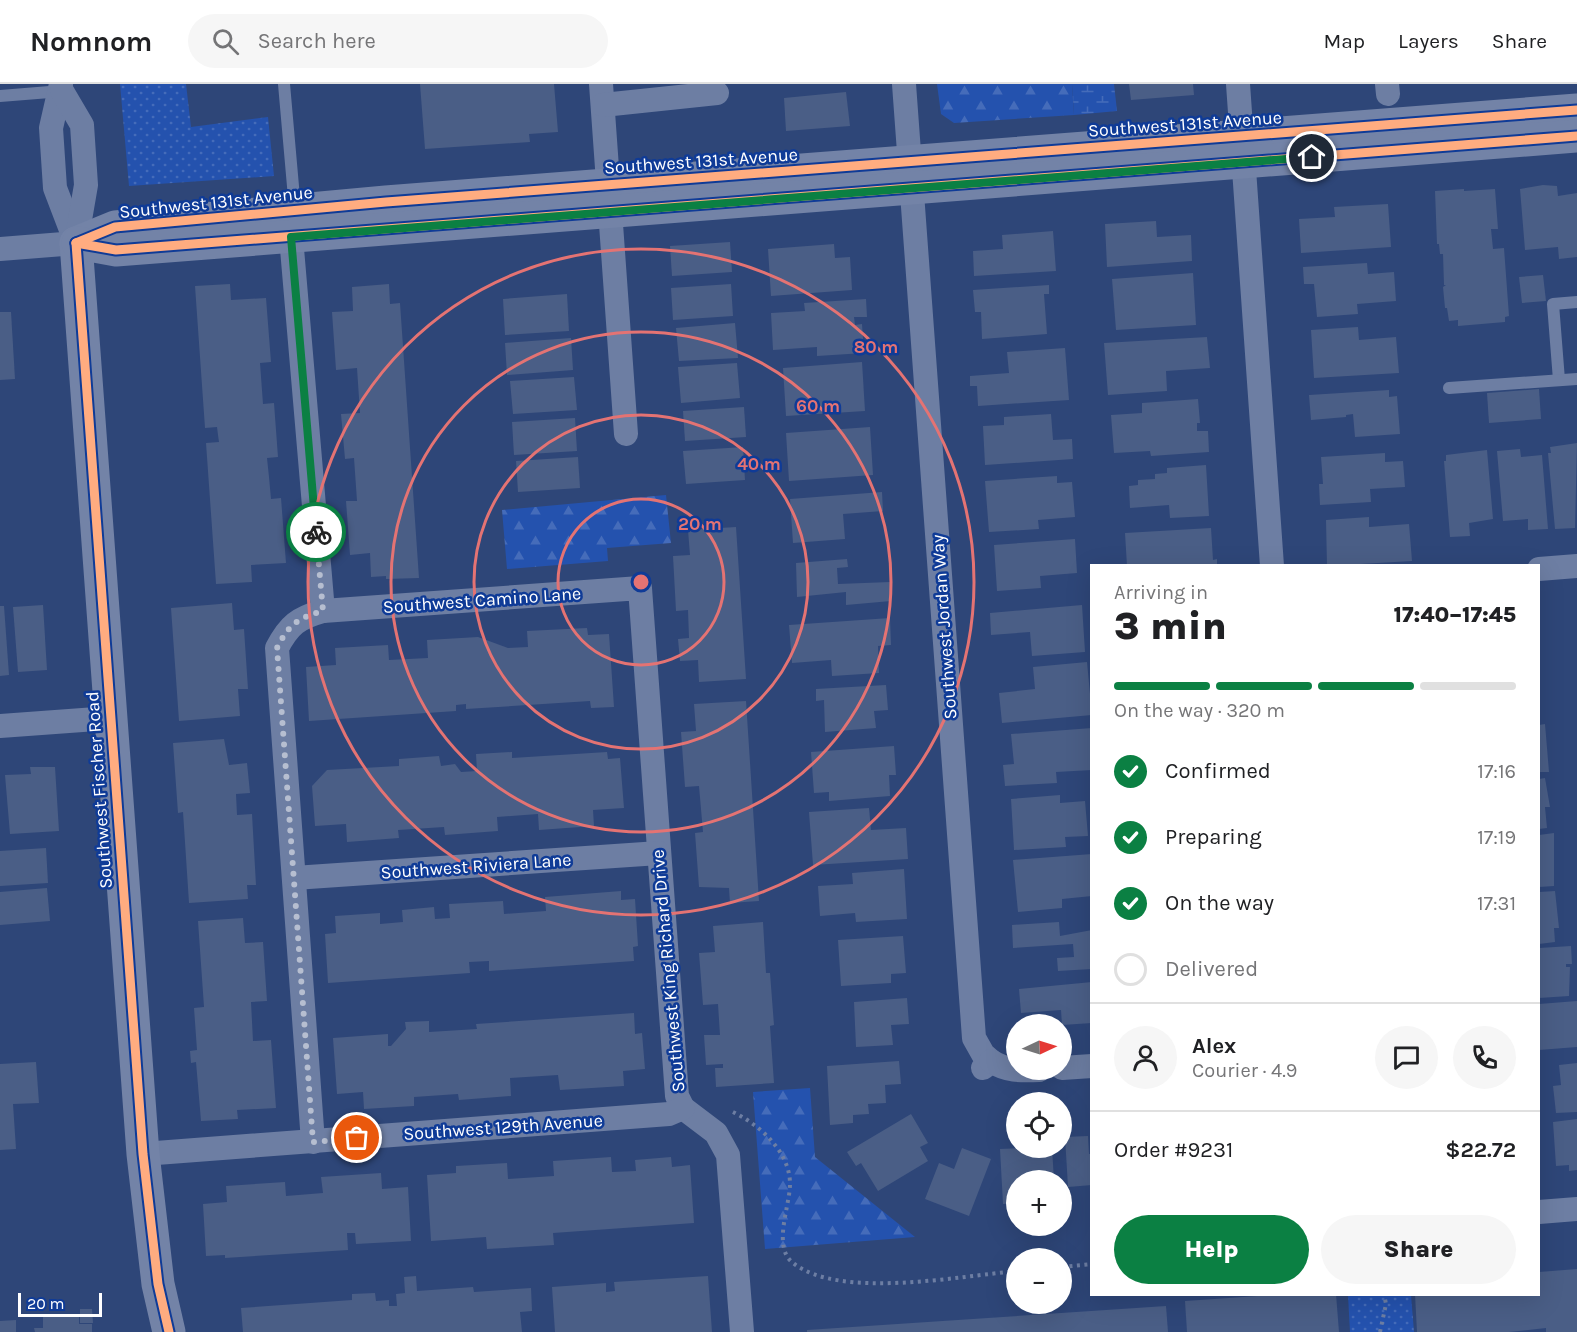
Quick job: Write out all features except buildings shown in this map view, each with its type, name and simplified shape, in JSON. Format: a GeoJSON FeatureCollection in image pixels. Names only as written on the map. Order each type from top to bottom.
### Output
{"type":"FeatureCollection","features":[{"type":"Feature","properties":{"kind":"street","name":"Southwest Jordan Way"},"geometry":{"type":"LineString","coordinates":[[904,84],[974,1038],[987,1064],[1006,1069]]}},
{"type":"Feature","properties":{"kind":"street"},"geometry":{"type":"LineString","coordinates":[[1238,84],[1240,149],[1272,564]]}},
{"type":"Feature","properties":{"kind":"street","name":"Southwest Fischer Road"},"geometry":{"type":"LineString","coordinates":[[61,87],[82,126],[86,185],[76,243],[110,718],[143,1154],[158,1284],[169,1332]]}},
{"type":"Feature","properties":{"kind":"street"},"geometry":{"type":"LineString","coordinates":[[626,434],[602,94],[717,93]]}},
{"type":"Feature","properties":{"kind":"street","name":"Southwest 131st Avenue"},"geometry":{"type":"LineString","coordinates":[[1240,149],[1577,110]]}},
{"type":"Feature","properties":{"kind":"street","name":"Southwest 131st Avenue"},"geometry":{"type":"LineString","coordinates":[[0,249],[76,243],[116,250],[293,224],[611,197],[1240,149],[1577,136]]}},
{"type":"Feature","properties":{"kind":"street"},"geometry":{"type":"LineString","coordinates":[[293,224],[323,611]]}},
{"type":"Feature","properties":{"kind":"street"},"geometry":{"type":"LineString","coordinates":[[1540,569],[1577,566]]}},
{"type":"Feature","properties":{"kind":"street","name":"Southwest Camino Lane"},"geometry":{"type":"LineString","coordinates":[[313,1142],[277,648],[286,630],[304,616],[323,611],[640,588]]}},
{"type":"Feature","properties":{"kind":"street","name":"Southwest King Richard Drive"},"geometry":{"type":"LineString","coordinates":[[640,588],[677,1096],[683,1108],[709,1126],[723,1142],[728,1155],[742,1332]]}},
{"type":"Feature","properties":{"kind":"street"},"geometry":{"type":"LineString","coordinates":[[0,726],[110,718]]}},
{"type":"Feature","properties":{"kind":"street","name":"Southwest Riviera Lane"},"geometry":{"type":"LineString","coordinates":[[294,878],[659,853]]}},
{"type":"Feature","properties":{"kind":"street"},"geometry":{"type":"LineString","coordinates":[[1072,1067],[1090,1066]]}},
{"type":"Feature","properties":{"kind":"street","name":"Southwest 129th Avenue"},"geometry":{"type":"LineString","coordinates":[[143,1154],[669,1114],[683,1108]]}},
{"type":"Feature","properties":{"kind":"street"},"geometry":{"type":"LineString","coordinates":[[1540,1212],[1577,1209]]}},
{"type":"Feature","properties":{"kind":"lane"},"geometry":{"type":"LineString","coordinates":[[284,84],[293,224]]}},
{"type":"Feature","properties":{"kind":"lane"},"geometry":{"type":"LineString","coordinates":[[0,96],[61,87]]}},
{"type":"Feature","properties":{"kind":"lane"},"geometry":{"type":"LineString","coordinates":[[1559,380],[1553,304],[1577,302]]}},
{"type":"Feature","properties":{"kind":"lane"},"geometry":{"type":"LineString","coordinates":[[1449,388],[1577,379]]}},
{"type":"Feature","properties":{"kind":"path"},"geometry":{"type":"LineString","coordinates":[[726,1109],[762,1130],[780,1152],[790,1182],[783,1236],[785,1253],[793,1263],[828,1280],[888,1283],[1006,1272]]}},
{"type":"Feature","properties":{"kind":"path"},"geometry":{"type":"LineString","coordinates":[[1072,1266],[1090,1264]]}},
{"type":"Feature","properties":{"kind":"path"},"geometry":{"type":"LineString","coordinates":[[1380,1332],[1386,1304],[1384,1296]]}},
{"type":"Feature","properties":{"kind":"green space"},"geometry":{"type":"Polygon","coordinates":[[[120,84],[186,84],[191,127],[268,117],[274,176],[129,186],[120,84]]]}},
{"type":"Feature","properties":{"kind":"green space"},"geometry":{"type":"Polygon","coordinates":[[[937,84],[1072,84],[1074,115],[954,123],[941,114],[937,84]]]}},
{"type":"Feature","properties":{"kind":"green space"},"geometry":{"type":"Polygon","coordinates":[[[1072,84],[1114,84],[1117,111],[1074,115],[1072,84]]]}},
{"type":"Feature","properties":{"kind":"green space"},"geometry":{"type":"Polygon","coordinates":[[[666,495],[671,543],[607,548],[608,561],[507,569],[502,510],[666,495]]]}},
{"type":"Feature","properties":{"kind":"green space"},"geometry":{"type":"Polygon","coordinates":[[[810,1088],[815,1157],[915,1237],[765,1249],[753,1092],[810,1088]]]}},
{"type":"Feature","properties":{"kind":"green space"},"geometry":{"type":"Polygon","coordinates":[[[1348,1296],[1411,1296],[1414,1332],[1350,1332],[1348,1296]]]}},
{"type":"Feature","properties":{"kind":"cycle path"},"geometry":{"type":"LineString","coordinates":[[76,243],[115,227],[386,202],[1577,110]]}},
{"type":"Feature","properties":{"kind":"cycle path"},"geometry":{"type":"LineString","coordinates":[[76,243],[116,250],[1577,136]]}},
{"type":"Feature","properties":{"kind":"cycle path"},"geometry":{"type":"LineString","coordinates":[[76,243],[143,1154],[158,1284],[169,1332]]}},
{"type":"Feature","properties":{"kind":"way so far"},"geometry":{"type":"LineString","coordinates":[[316,532],[323,611],[304,616],[286,630],[277,648],[313,1142],[357,1138]]}},
{"type":"Feature","properties":{"kind":"route"},"geometry":{"type":"LineString","coordinates":[[316,532],[291,237],[612,210],[1312,157]]}}]}
